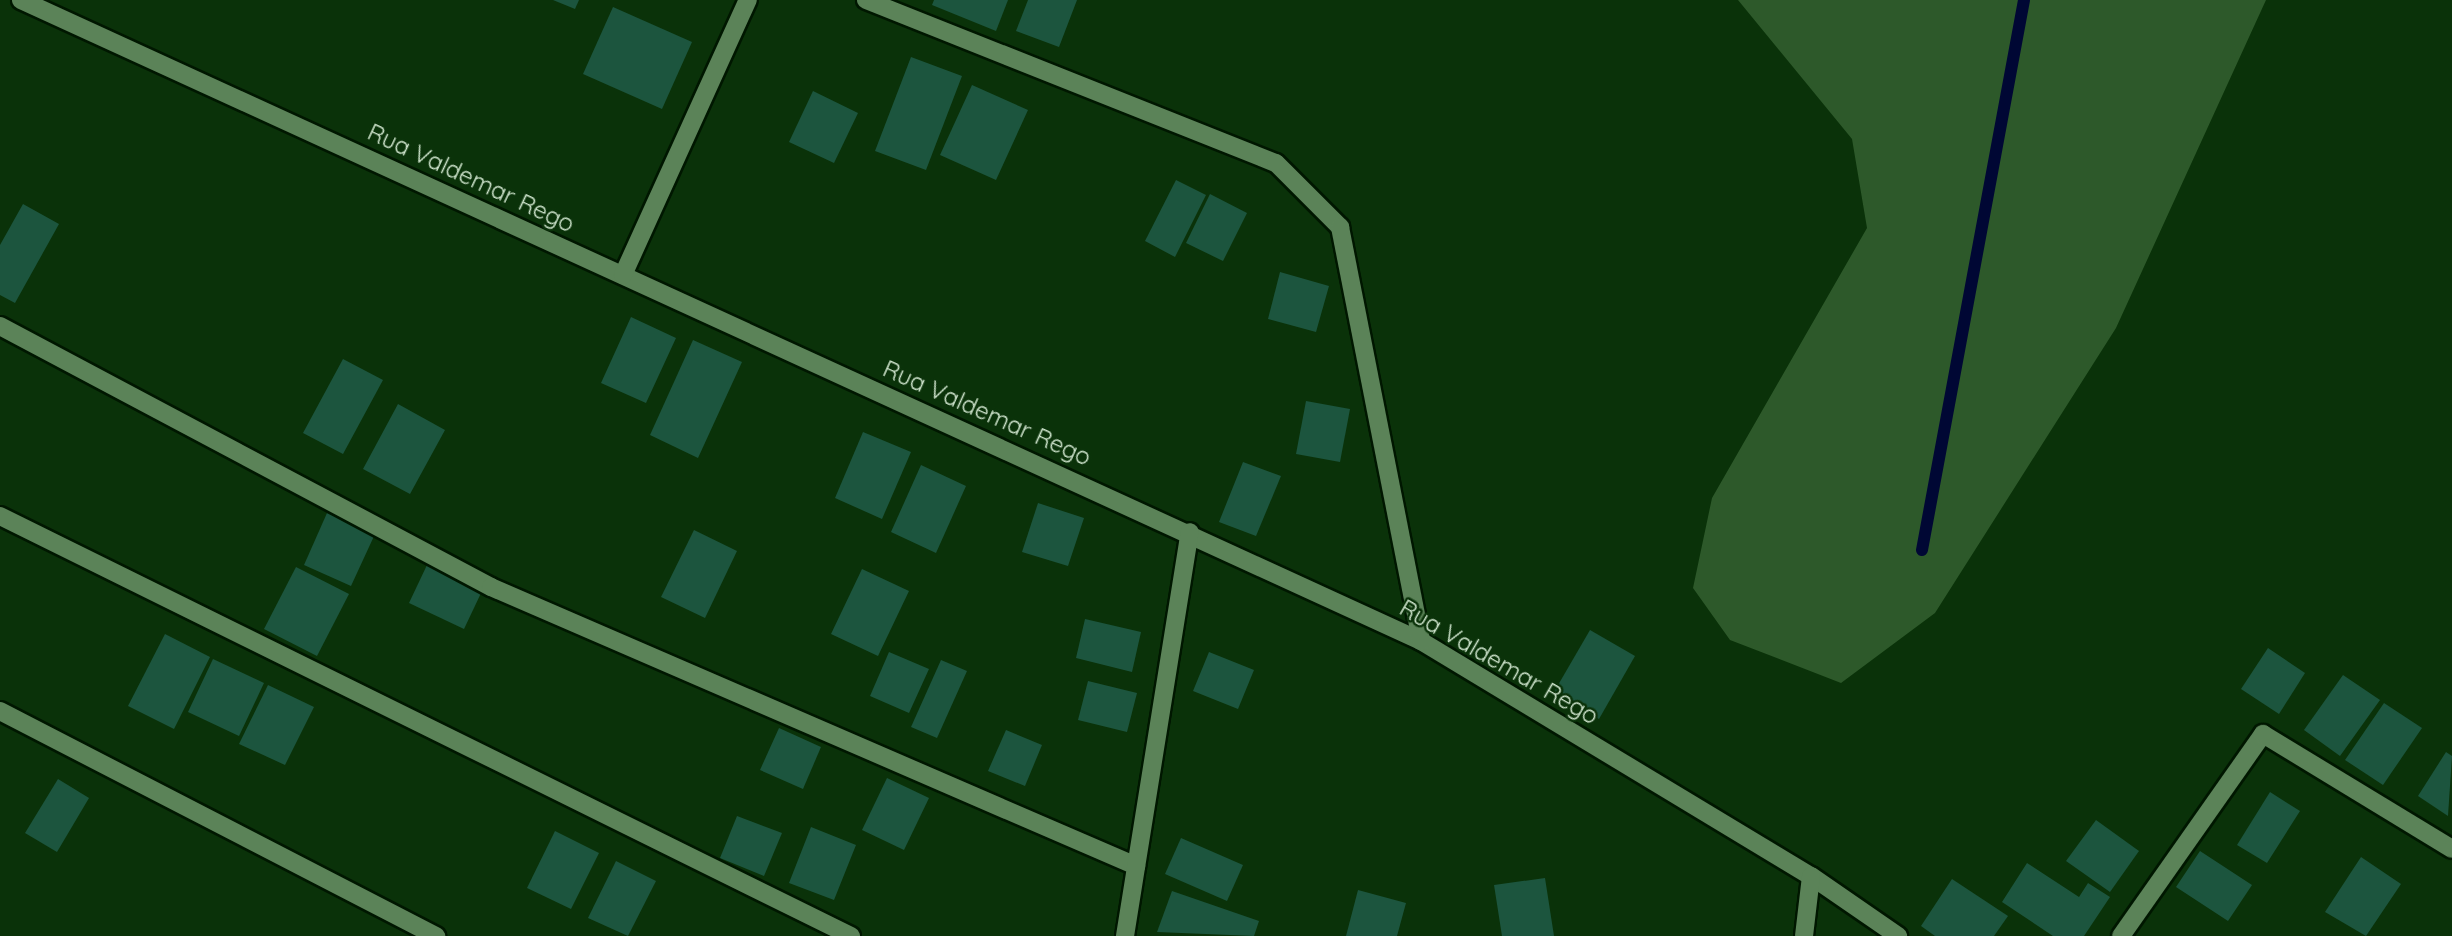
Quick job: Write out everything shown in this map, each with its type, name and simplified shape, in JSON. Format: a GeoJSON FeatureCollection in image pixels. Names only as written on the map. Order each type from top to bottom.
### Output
{"type":"FeatureCollection","features":[{"type":"Feature","properties":{"kind":"street","name":"Rua Valdemar Rego"},"geometry":{"type":"LineString","coordinates":[[21,0],[1421,641],[1811,876],[1898,936]]}},
{"type":"Feature","properties":{"kind":"street"},"geometry":{"type":"LineString","coordinates":[[623,275],[748,0]]}},
{"type":"Feature","properties":{"kind":"street"},"geometry":{"type":"LineString","coordinates":[[866,0],[1276,163],[1340,227],[1421,641]]}},
{"type":"Feature","properties":{"kind":"street"},"geometry":{"type":"LineString","coordinates":[[0,326],[491,587],[1136,866]]}},
{"type":"Feature","properties":{"kind":"street"},"geometry":{"type":"LineString","coordinates":[[0,516],[851,936]]}},
{"type":"Feature","properties":{"kind":"street"},"geometry":{"type":"LineString","coordinates":[[1125,936],[1190,533]]}},
{"type":"Feature","properties":{"kind":"street"},"geometry":{"type":"LineString","coordinates":[[0,711],[436,936]]}},
{"type":"Feature","properties":{"kind":"street"},"geometry":{"type":"LineString","coordinates":[[2121,936],[2263,734],[2452,849]]}},
{"type":"Feature","properties":{"kind":"street"},"geometry":{"type":"LineString","coordinates":[[1804,936],[1811,876]]}},
{"type":"Feature","properties":{"kind":"green space"},"geometry":{"type":"Polygon","coordinates":[[[1738,0],[2266,0],[2116,328],[1935,613],[1841,683],[1730,640],[1693,588],[1712,498],[1867,228],[1852,139],[1738,0]]]}},
{"type":"Feature","properties":{"kind":"building"},"geometry":{"type":"Polygon","coordinates":[[[553,0],[579,0],[575,9],[553,0]]]}},
{"type":"Feature","properties":{"kind":"building"},"geometry":{"type":"Polygon","coordinates":[[[934,0],[1008,0],[996,31],[932,5],[934,0]]]}},
{"type":"Feature","properties":{"kind":"building"},"geometry":{"type":"Polygon","coordinates":[[[1028,0],[1077,0],[1059,47],[1016,31],[1028,0]]]}},
{"type":"Feature","properties":{"kind":"building"},"geometry":{"type":"Polygon","coordinates":[[[613,7],[692,42],[662,109],[583,74],[613,7]]]}},
{"type":"Feature","properties":{"kind":"building"},"geometry":{"type":"Polygon","coordinates":[[[911,57],[962,76],[926,170],[875,151],[911,57]]]}},
{"type":"Feature","properties":{"kind":"building"},"geometry":{"type":"Polygon","coordinates":[[[972,85],[1028,110],[996,180],[940,155],[972,85]]]}},
{"type":"Feature","properties":{"kind":"building"},"geometry":{"type":"Polygon","coordinates":[[[813,91],[858,113],[834,163],[789,142],[813,91]]]}},
{"type":"Feature","properties":{"kind":"building"},"geometry":{"type":"Polygon","coordinates":[[[1176,180],[1206,195],[1175,257],[1145,241],[1176,180]]]}},
{"type":"Feature","properties":{"kind":"building"},"geometry":{"type":"Polygon","coordinates":[[[1210,194],[1247,213],[1223,261],[1186,243],[1210,194]]]}},
{"type":"Feature","properties":{"kind":"building"},"geometry":{"type":"Polygon","coordinates":[[[23,204],[59,224],[15,303],[0,295],[0,245],[23,204]]]}},
{"type":"Feature","properties":{"kind":"building"},"geometry":{"type":"Polygon","coordinates":[[[1280,272],[1329,286],[1316,332],[1268,319],[1280,272]]]}},
{"type":"Feature","properties":{"kind":"building"},"geometry":{"type":"Polygon","coordinates":[[[631,317],[676,338],[646,403],[601,383],[631,317]]]}},
{"type":"Feature","properties":{"kind":"building"},"geometry":{"type":"Polygon","coordinates":[[[693,340],[742,362],[698,458],[650,435],[693,340]]]}},
{"type":"Feature","properties":{"kind":"building"},"geometry":{"type":"Polygon","coordinates":[[[343,359],[383,380],[343,454],[303,433],[343,359]]]}},
{"type":"Feature","properties":{"kind":"building"},"geometry":{"type":"Polygon","coordinates":[[[1306,401],[1350,409],[1340,462],[1296,454],[1306,401]]]}},
{"type":"Feature","properties":{"kind":"building"},"geometry":{"type":"Polygon","coordinates":[[[398,404],[445,430],[410,494],[363,469],[398,404]]]}},
{"type":"Feature","properties":{"kind":"building"},"geometry":{"type":"Polygon","coordinates":[[[863,432],[911,452],[882,519],[835,498],[863,432]]]}},
{"type":"Feature","properties":{"kind":"building"},"geometry":{"type":"Polygon","coordinates":[[[1243,462],[1281,476],[1256,536],[1219,522],[1243,462]]]}},
{"type":"Feature","properties":{"kind":"building"},"geometry":{"type":"Polygon","coordinates":[[[921,465],[966,486],[936,553],[891,532],[921,465]]]}},
{"type":"Feature","properties":{"kind":"building"},"geometry":{"type":"Polygon","coordinates":[[[1038,503],[1084,518],[1068,566],[1022,552],[1038,503]]]}},
{"type":"Feature","properties":{"kind":"building"},"geometry":{"type":"Polygon","coordinates":[[[327,513],[375,534],[351,586],[304,565],[327,513]]]}},
{"type":"Feature","properties":{"kind":"building"},"geometry":{"type":"Polygon","coordinates":[[[694,530],[737,551],[705,618],[661,597],[694,530]]]}},
{"type":"Feature","properties":{"kind":"building"},"geometry":{"type":"Polygon","coordinates":[[[427,565],[482,591],[464,629],[409,603],[427,565]]]}},
{"type":"Feature","properties":{"kind":"building"},"geometry":{"type":"Polygon","coordinates":[[[296,567],[349,594],[317,656],[264,629],[296,567]]]}},
{"type":"Feature","properties":{"kind":"building"},"geometry":{"type":"Polygon","coordinates":[[[862,569],[909,591],[878,656],[831,634],[862,569]]]}},
{"type":"Feature","properties":{"kind":"building"},"geometry":{"type":"Polygon","coordinates":[[[1085,619],[1141,632],[1132,672],[1076,658],[1085,619]]]}},
{"type":"Feature","properties":{"kind":"building"},"geometry":{"type":"Polygon","coordinates":[[[1590,630],[1635,656],[1599,719],[1554,692],[1590,630]]]}},
{"type":"Feature","properties":{"kind":"building"},"geometry":{"type":"Polygon","coordinates":[[[165,634],[210,657],[174,729],[128,706],[165,634]]]}},
{"type":"Feature","properties":{"kind":"building"},"geometry":{"type":"Polygon","coordinates":[[[2268,648],[2305,673],[2279,714],[2241,689],[2268,648]]]}},
{"type":"Feature","properties":{"kind":"building"},"geometry":{"type":"Polygon","coordinates":[[[889,652],[929,669],[909,713],[870,696],[889,652]]]}},
{"type":"Feature","properties":{"kind":"building"},"geometry":{"type":"Polygon","coordinates":[[[1209,652],[1254,670],[1238,709],[1193,691],[1209,652]]]}},
{"type":"Feature","properties":{"kind":"building"},"geometry":{"type":"Polygon","coordinates":[[[213,659],[264,683],[239,736],[188,712],[213,659]]]}},
{"type":"Feature","properties":{"kind":"building"},"geometry":{"type":"Polygon","coordinates":[[[941,660],[967,671],[937,738],[911,727],[941,660]]]}},
{"type":"Feature","properties":{"kind":"building"},"geometry":{"type":"Polygon","coordinates":[[[2343,675],[2380,700],[2340,756],[2304,730],[2343,675]]]}},
{"type":"Feature","properties":{"kind":"building"},"geometry":{"type":"Polygon","coordinates":[[[1088,681],[1137,693],[1127,732],[1078,720],[1088,681]]]}},
{"type":"Feature","properties":{"kind":"building"},"geometry":{"type":"Polygon","coordinates":[[[268,685],[314,707],[285,765],[239,744],[268,685]]]}},
{"type":"Feature","properties":{"kind":"building"},"geometry":{"type":"Polygon","coordinates":[[[2384,703],[2422,728],[2383,785],[2345,760],[2384,703]]]}},
{"type":"Feature","properties":{"kind":"building"},"geometry":{"type":"Polygon","coordinates":[[[779,728],[821,747],[803,789],[760,770],[779,728]]]}},
{"type":"Feature","properties":{"kind":"building"},"geometry":{"type":"Polygon","coordinates":[[[1006,730],[1042,745],[1025,786],[988,771],[1006,730]]]}},
{"type":"Feature","properties":{"kind":"building"},"geometry":{"type":"Polygon","coordinates":[[[2446,752],[2452,756],[2448,816],[2418,796],[2446,752]]]}},
{"type":"Feature","properties":{"kind":"building"},"geometry":{"type":"Polygon","coordinates":[[[887,778],[929,798],[904,850],[862,830],[887,778]]]}},
{"type":"Feature","properties":{"kind":"building"},"geometry":{"type":"Polygon","coordinates":[[[58,779],[89,798],[57,852],[25,833],[58,779]]]}},
{"type":"Feature","properties":{"kind":"building"},"geometry":{"type":"Polygon","coordinates":[[[2270,792],[2300,811],[2267,863],[2237,845],[2270,792]]]}},
{"type":"Feature","properties":{"kind":"building"},"geometry":{"type":"Polygon","coordinates":[[[737,816],[782,833],[764,876],[720,858],[737,816]]]}},
{"type":"Feature","properties":{"kind":"building"},"geometry":{"type":"Polygon","coordinates":[[[2096,820],[2139,851],[2110,892],[2066,861],[2096,820]]]}},
{"type":"Feature","properties":{"kind":"building"},"geometry":{"type":"Polygon","coordinates":[[[811,827],[856,845],[834,900],[789,883],[811,827]]]}},
{"type":"Feature","properties":{"kind":"building"},"geometry":{"type":"Polygon","coordinates":[[[555,831],[599,853],[571,909],[527,888],[555,831]]]}},
{"type":"Feature","properties":{"kind":"building"},"geometry":{"type":"Polygon","coordinates":[[[1181,838],[1243,865],[1227,901],[1165,874],[1181,838]]]}},
{"type":"Feature","properties":{"kind":"building"},"geometry":{"type":"Polygon","coordinates":[[[2200,851],[2252,885],[2228,921],[2176,887],[2200,851]]]}},
{"type":"Feature","properties":{"kind":"building"},"geometry":{"type":"Polygon","coordinates":[[[2361,857],[2401,884],[2366,936],[2325,912],[2361,857]]]}},
{"type":"Feature","properties":{"kind":"building"},"geometry":{"type":"Polygon","coordinates":[[[616,861],[656,881],[628,936],[588,918],[616,861]]]}},
{"type":"Feature","properties":{"kind":"building"},"geometry":{"type":"Polygon","coordinates":[[[2027,863],[2079,897],[2088,883],[2110,897],[2084,936],[2053,936],[2002,902],[2027,863]]]}},
{"type":"Feature","properties":{"kind":"building"},"geometry":{"type":"Polygon","coordinates":[[[1545,878],[1554,936],[1502,936],[1494,885],[1545,878]]]}},
{"type":"Feature","properties":{"kind":"building"},"geometry":{"type":"Polygon","coordinates":[[[1952,879],[2008,916],[1994,936],[1935,936],[1921,926],[1952,879]]]}},
{"type":"Feature","properties":{"kind":"building"},"geometry":{"type":"Polygon","coordinates":[[[1358,890],[1406,903],[1397,936],[1346,936],[1358,890]]]}},
{"type":"Feature","properties":{"kind":"building"},"geometry":{"type":"Polygon","coordinates":[[[1172,891],[1259,921],[1254,936],[1157,932],[1172,891]]]}},
{"type":"Feature","properties":{"kind":"waterway"},"geometry":{"type":"LineString","coordinates":[[1922,550],[2024,0]]}}]}
